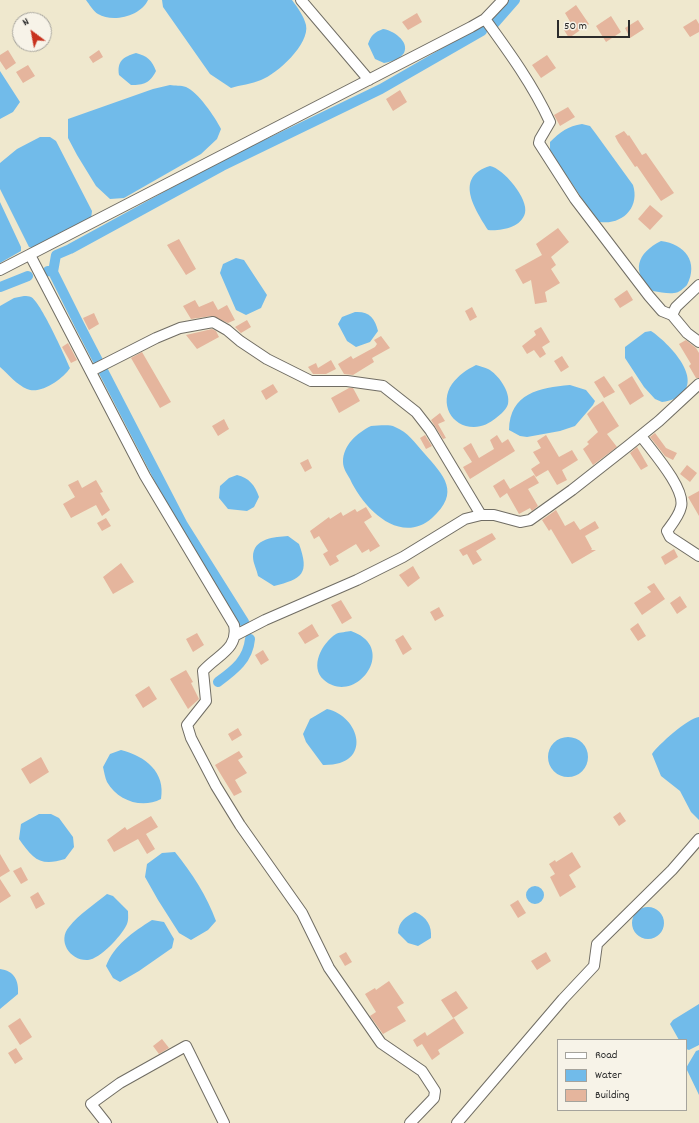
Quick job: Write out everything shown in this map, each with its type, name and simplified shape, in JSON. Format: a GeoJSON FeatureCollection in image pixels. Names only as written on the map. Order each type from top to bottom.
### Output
{"type":"FeatureCollection","features":[{"type":"Feature","properties":{"kind":"street"},"geometry":{"type":"LineString","coordinates":[[301,0],[369,80]]}},
{"type":"Feature","properties":{"kind":"street"},"geometry":{"type":"LineString","coordinates":[[0,270],[485,19],[503,0]]}},
{"type":"Feature","properties":{"kind":"street"},"geometry":{"type":"LineString","coordinates":[[485,19],[535,92],[550,122],[539,143],[575,199],[662,311],[672,315],[687,333],[699,342]]}},
{"type":"Feature","properties":{"kind":"street"},"geometry":{"type":"LineString","coordinates":[[30,255],[145,476],[229,614],[234,625],[236,635],[233,644],[202,670],[206,701],[187,725],[191,738],[216,786],[240,825],[302,913],[329,968],[381,1044],[422,1071],[435,1091],[434,1098],[410,1123]]}},
{"type":"Feature","properties":{"kind":"street"},"geometry":{"type":"LineString","coordinates":[[672,315],[676,307],[699,285]]}},
{"type":"Feature","properties":{"kind":"street"},"geometry":{"type":"LineString","coordinates":[[91,371],[174,331],[213,322],[227,330],[240,341],[267,359],[311,381],[347,381],[383,386],[416,412],[430,430],[481,515]]}},
{"type":"Feature","properties":{"kind":"street"},"geometry":{"type":"LineString","coordinates":[[236,635],[403,557],[465,520],[481,515],[494,515],[520,522],[530,520],[572,490],[641,436],[699,384]]}},
{"type":"Feature","properties":{"kind":"street"},"geometry":{"type":"LineString","coordinates":[[641,436],[676,486],[680,495],[682,507],[667,531],[670,537],[699,556]]}},
{"type":"Feature","properties":{"kind":"street"},"geometry":{"type":"LineString","coordinates":[[457,1123],[554,1010],[594,966],[597,944],[672,870],[699,839]]}},
{"type":"Feature","properties":{"kind":"street"},"geometry":{"type":"LineString","coordinates":[[106,1123],[91,1104],[120,1083],[186,1046],[224,1123]]}},
{"type":"Feature","properties":{"kind":"water"},"geometry":{"type":"Polygon","coordinates":[[[86,0],[148,0],[144,6],[133,14],[119,18],[111,18],[104,17],[96,13],[86,0]]]}},
{"type":"Feature","properties":{"kind":"water"},"geometry":{"type":"Polygon","coordinates":[[[162,0],[292,0],[304,18],[306,33],[298,49],[275,72],[268,77],[257,81],[231,88],[210,74],[163,7],[162,0]]]}},
{"type":"Feature","properties":{"kind":"water"},"geometry":{"type":"Polygon","coordinates":[[[383,29],[391,31],[405,44],[404,53],[398,59],[384,63],[375,59],[368,44],[370,38],[374,34],[383,29]]]}},
{"type":"Feature","properties":{"kind":"water"},"geometry":{"type":"Polygon","coordinates":[[[136,53],[149,59],[156,71],[149,81],[131,85],[119,75],[119,66],[124,58],[136,53]]]}},
{"type":"Feature","properties":{"kind":"water"},"geometry":{"type":"Polygon","coordinates":[[[0,71],[20,102],[13,112],[0,119],[0,71]]]}},
{"type":"Feature","properties":{"kind":"water"},"geometry":{"type":"Polygon","coordinates":[[[170,85],[186,87],[201,99],[221,129],[217,139],[201,154],[124,198],[110,199],[96,186],[68,138],[68,119],[153,89],[170,85]]]}},
{"type":"Feature","properties":{"kind":"water"},"geometry":{"type":"Polygon","coordinates":[[[582,124],[590,126],[633,185],[635,193],[632,207],[628,213],[616,221],[600,222],[589,209],[550,151],[550,142],[557,135],[568,128],[582,124]]]}},
{"type":"Feature","properties":{"kind":"water"},"geometry":{"type":"Polygon","coordinates":[[[40,137],[50,137],[56,141],[92,211],[91,219],[35,249],[29,247],[0,189],[0,163],[17,149],[40,137]]]}},
{"type":"Feature","properties":{"kind":"water"},"geometry":{"type":"Polygon","coordinates":[[[490,166],[502,172],[508,178],[523,200],[525,213],[523,218],[510,228],[488,230],[477,212],[470,194],[470,185],[473,178],[479,171],[490,166]]]}},
{"type":"Feature","properties":{"kind":"water"},"geometry":{"type":"Polygon","coordinates":[[[0,202],[21,247],[21,251],[0,263],[0,202]]]}},
{"type":"Feature","properties":{"kind":"water"},"geometry":{"type":"Polygon","coordinates":[[[661,241],[670,243],[683,250],[688,256],[690,262],[690,277],[687,285],[676,293],[653,291],[641,277],[639,263],[642,257],[646,251],[661,241]]]}},
{"type":"Feature","properties":{"kind":"water"},"geometry":{"type":"Polygon","coordinates":[[[236,258],[244,260],[267,295],[261,308],[246,315],[236,310],[220,273],[223,264],[236,258]]]}},
{"type":"Feature","properties":{"kind":"water"},"geometry":{"type":"Polygon","coordinates":[[[24,296],[31,297],[40,308],[70,368],[57,381],[38,390],[23,387],[0,367],[0,306],[14,298],[24,296]]]}},
{"type":"Feature","properties":{"kind":"water"},"geometry":{"type":"Polygon","coordinates":[[[355,312],[368,314],[371,316],[378,331],[370,342],[356,347],[347,341],[338,324],[342,317],[355,312]]]}},
{"type":"Feature","properties":{"kind":"water"},"geometry":{"type":"Polygon","coordinates":[[[651,331],[665,342],[679,358],[687,376],[688,384],[684,392],[669,401],[662,402],[655,399],[644,387],[625,358],[625,347],[645,332],[651,331]]]}},
{"type":"Feature","properties":{"kind":"water"},"geometry":{"type":"Polygon","coordinates":[[[476,365],[492,371],[500,379],[508,394],[508,404],[503,412],[491,422],[474,427],[459,423],[454,418],[447,406],[447,399],[448,391],[452,384],[463,373],[476,365]]]}},
{"type":"Feature","properties":{"kind":"water"},"geometry":{"type":"Polygon","coordinates":[[[570,385],[586,390],[595,401],[575,426],[560,431],[527,437],[520,436],[509,430],[511,418],[515,408],[521,400],[537,391],[570,385]]]}},
{"type":"Feature","properties":{"kind":"water"},"geometry":{"type":"Polygon","coordinates":[[[383,425],[400,429],[408,435],[438,469],[443,477],[446,484],[446,500],[441,509],[432,518],[420,526],[408,528],[395,526],[384,520],[364,501],[345,471],[343,464],[345,450],[356,436],[371,426],[383,425]]]}},
{"type":"Feature","properties":{"kind":"water"},"geometry":{"type":"Polygon","coordinates":[[[237,475],[245,478],[251,483],[256,489],[259,497],[254,507],[247,511],[228,509],[219,498],[220,486],[229,478],[237,475]]]}},
{"type":"Feature","properties":{"kind":"water"},"geometry":{"type":"Polygon","coordinates":[[[288,536],[299,544],[304,562],[303,569],[297,578],[274,586],[258,576],[253,559],[254,551],[261,542],[271,538],[288,536]]]}},
{"type":"Feature","properties":{"kind":"water"},"geometry":{"type":"Polygon","coordinates":[[[351,631],[365,639],[372,650],[372,661],[368,672],[359,681],[348,686],[336,686],[324,680],[320,675],[318,669],[319,656],[326,643],[336,634],[351,631]]]}},
{"type":"Feature","properties":{"kind":"water"},"geometry":{"type":"Polygon","coordinates":[[[327,709],[338,713],[347,721],[354,730],[356,740],[355,750],[350,758],[339,763],[323,765],[306,742],[303,734],[310,719],[327,709]]]}},
{"type":"Feature","properties":{"kind":"water"},"geometry":{"type":"Polygon","coordinates":[[[699,717],[699,820],[691,812],[680,791],[661,776],[652,754],[681,727],[699,717]]]}},
{"type":"Feature","properties":{"kind":"water"},"geometry":{"type":"Polygon","coordinates":[[[572,737],[579,740],[585,746],[588,757],[587,765],[579,774],[572,777],[564,777],[557,774],[549,765],[548,753],[551,746],[560,738],[572,737]]]}},
{"type":"Feature","properties":{"kind":"water"},"geometry":{"type":"Polygon","coordinates":[[[121,750],[138,756],[146,761],[157,773],[162,789],[161,799],[154,802],[138,803],[124,798],[112,789],[106,780],[103,767],[110,754],[121,750]]]}},
{"type":"Feature","properties":{"kind":"water"},"geometry":{"type":"Polygon","coordinates":[[[39,814],[51,814],[59,818],[73,837],[74,847],[65,859],[49,862],[38,860],[29,852],[19,839],[21,824],[39,814]]]}},
{"type":"Feature","properties":{"kind":"water"},"geometry":{"type":"Polygon","coordinates":[[[175,852],[198,885],[216,921],[208,930],[191,940],[179,933],[145,877],[147,864],[162,853],[175,852]]]}},
{"type":"Feature","properties":{"kind":"water"},"geometry":{"type":"Polygon","coordinates":[[[535,886],[541,889],[544,895],[541,901],[535,904],[529,901],[526,895],[529,889],[535,886]]]}},
{"type":"Feature","properties":{"kind":"water"},"geometry":{"type":"Polygon","coordinates":[[[107,894],[113,896],[128,911],[127,924],[115,941],[98,956],[88,960],[76,957],[71,954],[65,944],[64,938],[66,932],[77,918],[107,894]]]}},
{"type":"Feature","properties":{"kind":"water"},"geometry":{"type":"Polygon","coordinates":[[[648,907],[657,910],[661,914],[664,923],[661,932],[657,936],[648,939],[639,936],[635,932],[632,923],[635,914],[639,910],[648,907]]]}},
{"type":"Feature","properties":{"kind":"water"},"geometry":{"type":"Polygon","coordinates":[[[415,912],[426,919],[431,930],[431,938],[418,946],[408,943],[398,933],[403,920],[415,912]]]}},
{"type":"Feature","properties":{"kind":"water"},"geometry":{"type":"Polygon","coordinates":[[[152,920],[164,922],[174,939],[172,948],[120,982],[113,978],[106,966],[109,958],[119,945],[131,934],[152,920]]]}},
{"type":"Feature","properties":{"kind":"water"},"geometry":{"type":"Polygon","coordinates":[[[0,969],[9,972],[15,977],[18,984],[18,994],[0,1009],[0,969]]]}},
{"type":"Feature","properties":{"kind":"water"},"geometry":{"type":"Polygon","coordinates":[[[699,1004],[699,1045],[689,1050],[687,1049],[687,1039],[678,1039],[670,1024],[673,1020],[699,1004]]]}},
{"type":"Feature","properties":{"kind":"water"},"geometry":{"type":"Polygon","coordinates":[[[699,1050],[699,1095],[687,1070],[687,1066],[696,1051],[699,1050]]]}},
{"type":"Feature","properties":{"kind":"building"},"geometry":{"type":"Polygon","coordinates":[[[576,5],[589,24],[569,38],[564,30],[572,25],[565,13],[576,5]]]}},
{"type":"Feature","properties":{"kind":"building"},"geometry":{"type":"Polygon","coordinates":[[[417,13],[422,22],[408,30],[402,22],[417,13]]]}},
{"type":"Feature","properties":{"kind":"building"},"geometry":{"type":"Polygon","coordinates":[[[611,16],[621,32],[606,42],[596,26],[611,16]]]}},
{"type":"Feature","properties":{"kind":"building"},"geometry":{"type":"Polygon","coordinates":[[[696,19],[699,24],[699,32],[690,37],[683,27],[696,19]]]}},
{"type":"Feature","properties":{"kind":"building"},"geometry":{"type":"Polygon","coordinates":[[[638,20],[644,29],[630,38],[625,28],[638,20]]]}},
{"type":"Feature","properties":{"kind":"building"},"geometry":{"type":"Polygon","coordinates":[[[8,50],[16,63],[6,70],[0,61],[0,55],[8,50]]]}},
{"type":"Feature","properties":{"kind":"building"},"geometry":{"type":"Polygon","coordinates":[[[99,50],[103,57],[93,63],[89,57],[99,50]]]}},
{"type":"Feature","properties":{"kind":"building"},"geometry":{"type":"Polygon","coordinates":[[[547,55],[556,68],[541,78],[532,65],[547,55]]]}},
{"type":"Feature","properties":{"kind":"building"},"geometry":{"type":"Polygon","coordinates":[[[28,65],[35,76],[23,83],[16,72],[28,65]]]}},
{"type":"Feature","properties":{"kind":"building"},"geometry":{"type":"Polygon","coordinates":[[[400,90],[407,102],[393,111],[386,99],[400,90]]]}},
{"type":"Feature","properties":{"kind":"building"},"geometry":{"type":"Polygon","coordinates":[[[568,107],[575,117],[560,126],[554,115],[568,107]]]}},
{"type":"Feature","properties":{"kind":"building"},"geometry":{"type":"Polygon","coordinates":[[[624,131],[628,136],[629,135],[642,155],[646,153],[674,193],[661,201],[637,166],[635,167],[618,142],[615,136],[624,131]]]}},
{"type":"Feature","properties":{"kind":"building"},"geometry":{"type":"Polygon","coordinates":[[[650,205],[663,216],[650,230],[638,219],[650,205]]]}},
{"type":"Feature","properties":{"kind":"building"},"geometry":{"type":"Polygon","coordinates":[[[558,228],[569,242],[551,257],[556,265],[551,269],[560,283],[545,292],[547,302],[535,304],[531,280],[523,284],[515,270],[542,255],[536,244],[558,228]]]}},
{"type":"Feature","properties":{"kind":"building"},"geometry":{"type":"Polygon","coordinates":[[[179,239],[196,269],[186,275],[167,245],[179,239]]]}},
{"type":"Feature","properties":{"kind":"building"},"geometry":{"type":"Polygon","coordinates":[[[627,290],[633,300],[620,308],[614,299],[627,290]]]}},
{"type":"Feature","properties":{"kind":"building"},"geometry":{"type":"Polygon","coordinates":[[[195,300],[199,307],[213,301],[218,310],[227,305],[235,320],[228,323],[212,316],[191,319],[183,306],[195,300]]]}},
{"type":"Feature","properties":{"kind":"building"},"geometry":{"type":"Polygon","coordinates":[[[472,307],[477,317],[470,321],[465,311],[472,307]]]}},
{"type":"Feature","properties":{"kind":"building"},"geometry":{"type":"Polygon","coordinates":[[[94,313],[99,324],[89,330],[83,318],[94,313]]]}},
{"type":"Feature","properties":{"kind":"building"},"geometry":{"type":"Polygon","coordinates":[[[247,320],[251,327],[241,333],[235,327],[247,320]]]}},
{"type":"Feature","properties":{"kind":"building"},"geometry":{"type":"Polygon","coordinates":[[[541,327],[550,342],[542,347],[546,354],[540,358],[534,350],[527,354],[522,346],[536,335],[534,331],[541,327]]]}},
{"type":"Feature","properties":{"kind":"building"},"geometry":{"type":"Polygon","coordinates":[[[212,329],[216,331],[219,337],[197,349],[186,335],[212,329]]]}},
{"type":"Feature","properties":{"kind":"building"},"geometry":{"type":"Polygon","coordinates":[[[381,336],[390,348],[372,358],[374,362],[353,375],[344,374],[338,364],[351,356],[353,359],[375,347],[377,344],[374,340],[381,336]]]}},
{"type":"Feature","properties":{"kind":"building"},"geometry":{"type":"Polygon","coordinates":[[[686,340],[696,348],[699,353],[699,378],[696,378],[689,366],[691,364],[679,344],[686,340]]]}},
{"type":"Feature","properties":{"kind":"building"},"geometry":{"type":"Polygon","coordinates":[[[68,343],[77,360],[71,363],[62,347],[68,343]]]}},
{"type":"Feature","properties":{"kind":"building"},"geometry":{"type":"Polygon","coordinates":[[[142,352],[171,402],[160,408],[131,358],[142,352]]]}},
{"type":"Feature","properties":{"kind":"building"},"geometry":{"type":"Polygon","coordinates":[[[562,356],[569,367],[561,372],[554,361],[562,356]]]}},
{"type":"Feature","properties":{"kind":"building"},"geometry":{"type":"Polygon","coordinates":[[[331,360],[336,369],[326,374],[313,374],[308,367],[316,363],[318,368],[331,360]]]}},
{"type":"Feature","properties":{"kind":"building"},"geometry":{"type":"Polygon","coordinates":[[[604,376],[615,392],[604,398],[594,382],[604,376]]]}},
{"type":"Feature","properties":{"kind":"building"},"geometry":{"type":"Polygon","coordinates":[[[632,376],[644,396],[630,405],[618,385],[632,376]]]}},
{"type":"Feature","properties":{"kind":"building"},"geometry":{"type":"Polygon","coordinates":[[[273,384],[278,392],[266,400],[261,391],[273,384]]]}},
{"type":"Feature","properties":{"kind":"building"},"geometry":{"type":"Polygon","coordinates":[[[349,388],[353,388],[360,401],[339,413],[331,398],[349,388]]]}},
{"type":"Feature","properties":{"kind":"building"},"geometry":{"type":"Polygon","coordinates":[[[603,401],[619,426],[607,434],[617,447],[593,465],[583,449],[589,444],[587,442],[598,432],[587,414],[603,401]]]}},
{"type":"Feature","properties":{"kind":"building"},"geometry":{"type":"Polygon","coordinates":[[[440,413],[445,421],[438,424],[446,438],[443,439],[431,420],[440,413]]]}},
{"type":"Feature","properties":{"kind":"building"},"geometry":{"type":"Polygon","coordinates":[[[224,419],[229,429],[218,436],[212,426],[224,419]]]}},
{"type":"Feature","properties":{"kind":"building"},"geometry":{"type":"Polygon","coordinates":[[[655,433],[666,448],[677,453],[673,460],[665,456],[650,437],[655,433]]]}},
{"type":"Feature","properties":{"kind":"building"},"geometry":{"type":"Polygon","coordinates":[[[425,435],[432,446],[426,449],[420,438],[425,435]]]}},
{"type":"Feature","properties":{"kind":"building"},"geometry":{"type":"Polygon","coordinates":[[[497,435],[502,443],[508,439],[515,451],[470,479],[463,467],[472,462],[463,448],[471,443],[479,458],[494,449],[490,440],[497,435]]]}},
{"type":"Feature","properties":{"kind":"building"},"geometry":{"type":"Polygon","coordinates":[[[546,435],[559,457],[572,450],[578,460],[562,470],[567,480],[557,485],[548,470],[536,477],[531,469],[540,463],[533,452],[541,448],[537,441],[546,435]]]}},
{"type":"Feature","properties":{"kind":"building"},"geometry":{"type":"Polygon","coordinates":[[[637,447],[648,466],[641,470],[630,453],[637,447]]]}},
{"type":"Feature","properties":{"kind":"building"},"geometry":{"type":"Polygon","coordinates":[[[308,459],[312,468],[305,472],[300,463],[308,459]]]}},
{"type":"Feature","properties":{"kind":"building"},"geometry":{"type":"Polygon","coordinates":[[[687,465],[697,473],[690,482],[680,474],[687,465]]]}},
{"type":"Feature","properties":{"kind":"building"},"geometry":{"type":"Polygon","coordinates":[[[534,475],[539,483],[528,489],[538,506],[532,511],[530,508],[519,514],[507,493],[500,498],[493,486],[504,479],[510,489],[534,475]]]}},
{"type":"Feature","properties":{"kind":"building"},"geometry":{"type":"Polygon","coordinates":[[[78,480],[82,488],[96,480],[103,492],[100,493],[110,510],[102,516],[96,505],[71,518],[63,504],[75,497],[68,485],[78,480]]]}},
{"type":"Feature","properties":{"kind":"building"},"geometry":{"type":"Polygon","coordinates":[[[699,491],[699,516],[688,497],[699,491]]]}},
{"type":"Feature","properties":{"kind":"building"},"geometry":{"type":"Polygon","coordinates":[[[366,507],[372,517],[364,522],[380,546],[370,552],[369,549],[362,553],[356,544],[336,556],[339,561],[330,566],[323,554],[328,551],[319,536],[314,539],[310,531],[329,517],[330,519],[341,512],[343,516],[355,509],[357,512],[366,507]]]}},
{"type":"Feature","properties":{"kind":"building"},"geometry":{"type":"Polygon","coordinates":[[[556,510],[565,526],[574,521],[580,530],[595,521],[599,528],[585,536],[592,549],[591,550],[596,550],[572,564],[551,529],[549,531],[542,520],[556,510]]]}},
{"type":"Feature","properties":{"kind":"building"},"geometry":{"type":"Polygon","coordinates":[[[106,518],[111,526],[102,531],[97,523],[106,518]]]}},
{"type":"Feature","properties":{"kind":"building"},"geometry":{"type":"Polygon","coordinates":[[[492,533],[496,539],[476,551],[482,560],[473,565],[467,554],[463,556],[459,550],[492,533]]]}},
{"type":"Feature","properties":{"kind":"building"},"geometry":{"type":"Polygon","coordinates":[[[674,549],[678,557],[665,565],[661,557],[674,549]]]}},
{"type":"Feature","properties":{"kind":"building"},"geometry":{"type":"Polygon","coordinates":[[[121,563],[134,582],[113,594],[103,577],[121,563]]]}},
{"type":"Feature","properties":{"kind":"building"},"geometry":{"type":"Polygon","coordinates":[[[413,566],[420,578],[408,587],[399,575],[413,566]]]}},
{"type":"Feature","properties":{"kind":"building"},"geometry":{"type":"Polygon","coordinates":[[[654,583],[665,599],[642,615],[634,603],[651,592],[647,587],[654,583]]]}},
{"type":"Feature","properties":{"kind":"building"},"geometry":{"type":"Polygon","coordinates":[[[680,596],[687,607],[677,614],[670,603],[680,596]]]}},
{"type":"Feature","properties":{"kind":"building"},"geometry":{"type":"Polygon","coordinates":[[[341,600],[352,618],[342,624],[331,605],[341,600]]]}},
{"type":"Feature","properties":{"kind":"building"},"geometry":{"type":"Polygon","coordinates":[[[439,607],[444,616],[435,621],[430,612],[439,607]]]}},
{"type":"Feature","properties":{"kind":"building"},"geometry":{"type":"Polygon","coordinates":[[[638,623],[646,636],[638,641],[630,629],[638,623]]]}},
{"type":"Feature","properties":{"kind":"building"},"geometry":{"type":"Polygon","coordinates":[[[312,624],[319,636],[305,644],[298,633],[312,624]]]}},
{"type":"Feature","properties":{"kind":"building"},"geometry":{"type":"Polygon","coordinates":[[[197,633],[204,645],[193,652],[186,639],[197,633]]]}},
{"type":"Feature","properties":{"kind":"building"},"geometry":{"type":"Polygon","coordinates":[[[403,635],[412,649],[403,655],[395,640],[403,635]]]}},
{"type":"Feature","properties":{"kind":"building"},"geometry":{"type":"Polygon","coordinates":[[[263,650],[269,660],[261,665],[255,655],[263,650]]]}},
{"type":"Feature","properties":{"kind":"building"},"geometry":{"type":"Polygon","coordinates":[[[186,670],[193,682],[191,683],[199,699],[188,709],[170,679],[186,670]]]}},
{"type":"Feature","properties":{"kind":"building"},"geometry":{"type":"Polygon","coordinates":[[[149,686],[157,699],[143,708],[135,695],[149,686]]]}},
{"type":"Feature","properties":{"kind":"building"},"geometry":{"type":"Polygon","coordinates":[[[238,728],[242,735],[232,741],[228,734],[238,728]]]}},
{"type":"Feature","properties":{"kind":"building"},"geometry":{"type":"Polygon","coordinates":[[[239,751],[243,757],[238,760],[247,773],[235,780],[242,792],[234,796],[215,765],[239,751]]]}},
{"type":"Feature","properties":{"kind":"building"},"geometry":{"type":"Polygon","coordinates":[[[41,757],[49,772],[30,784],[21,769],[41,757]]]}},
{"type":"Feature","properties":{"kind":"building"},"geometry":{"type":"Polygon","coordinates":[[[620,812],[626,821],[619,826],[613,817],[620,812]]]}},
{"type":"Feature","properties":{"kind":"building"},"geometry":{"type":"Polygon","coordinates":[[[151,816],[158,827],[146,834],[155,849],[147,854],[138,839],[114,852],[107,840],[125,827],[127,830],[151,816]]]}},
{"type":"Feature","properties":{"kind":"building"},"geometry":{"type":"Polygon","coordinates":[[[572,852],[581,867],[569,875],[576,887],[560,897],[550,877],[555,874],[549,864],[555,860],[556,862],[572,852]]]}},
{"type":"Feature","properties":{"kind":"building"},"geometry":{"type":"Polygon","coordinates":[[[0,854],[10,871],[0,877],[0,854]]]}},
{"type":"Feature","properties":{"kind":"building"},"geometry":{"type":"Polygon","coordinates":[[[21,867],[28,880],[21,884],[13,871],[21,867]]]}},
{"type":"Feature","properties":{"kind":"building"},"geometry":{"type":"Polygon","coordinates":[[[0,879],[11,896],[0,903],[0,879]]]}},
{"type":"Feature","properties":{"kind":"building"},"geometry":{"type":"Polygon","coordinates":[[[38,892],[45,904],[36,909],[30,897],[38,892]]]}},
{"type":"Feature","properties":{"kind":"building"},"geometry":{"type":"Polygon","coordinates":[[[518,900],[526,913],[518,918],[510,905],[518,900]]]}},
{"type":"Feature","properties":{"kind":"building"},"geometry":{"type":"Polygon","coordinates":[[[346,952],[352,962],[345,966],[339,956],[346,952]]]}},
{"type":"Feature","properties":{"kind":"building"},"geometry":{"type":"Polygon","coordinates":[[[546,952],[551,961],[537,970],[531,961],[546,952]]]}},
{"type":"Feature","properties":{"kind":"building"},"geometry":{"type":"Polygon","coordinates":[[[389,981],[404,1003],[397,1007],[406,1021],[383,1034],[370,1016],[376,1012],[365,994],[375,988],[376,990],[389,981]]]}},
{"type":"Feature","properties":{"kind":"building"},"geometry":{"type":"Polygon","coordinates":[[[456,991],[468,1008],[453,1018],[441,1000],[456,991]]]}},
{"type":"Feature","properties":{"kind":"building"},"geometry":{"type":"Polygon","coordinates":[[[20,1018],[32,1037],[20,1045],[8,1026],[20,1018]]]}},
{"type":"Feature","properties":{"kind":"building"},"geometry":{"type":"Polygon","coordinates":[[[454,1018],[464,1033],[438,1050],[440,1054],[432,1060],[422,1044],[417,1047],[413,1040],[425,1032],[427,1036],[454,1018]]]}},
{"type":"Feature","properties":{"kind":"building"},"geometry":{"type":"Polygon","coordinates":[[[162,1039],[169,1048],[159,1054],[153,1046],[162,1039]]]}},
{"type":"Feature","properties":{"kind":"building"},"geometry":{"type":"Polygon","coordinates":[[[16,1048],[23,1059],[15,1064],[8,1053],[16,1048]]]}},
{"type":"Feature","properties":{"kind":"waterway"},"geometry":{"type":"LineString","coordinates":[[494,24],[515,0]]}},
{"type":"Feature","properties":{"kind":"waterway"},"geometry":{"type":"LineString","coordinates":[[53,272],[56,255],[70,249],[222,166],[381,89],[482,31]]}},
{"type":"Feature","properties":{"kind":"waterway"},"geometry":{"type":"LineString","coordinates":[[48,271],[53,272],[183,525],[244,622]]}},
{"type":"Feature","properties":{"kind":"waterway"},"geometry":{"type":"LineString","coordinates":[[0,287],[28,276]]}},
{"type":"Feature","properties":{"kind":"waterway"},"geometry":{"type":"LineString","coordinates":[[218,682],[235,669],[243,659],[249,646],[250,639]]}}]}
